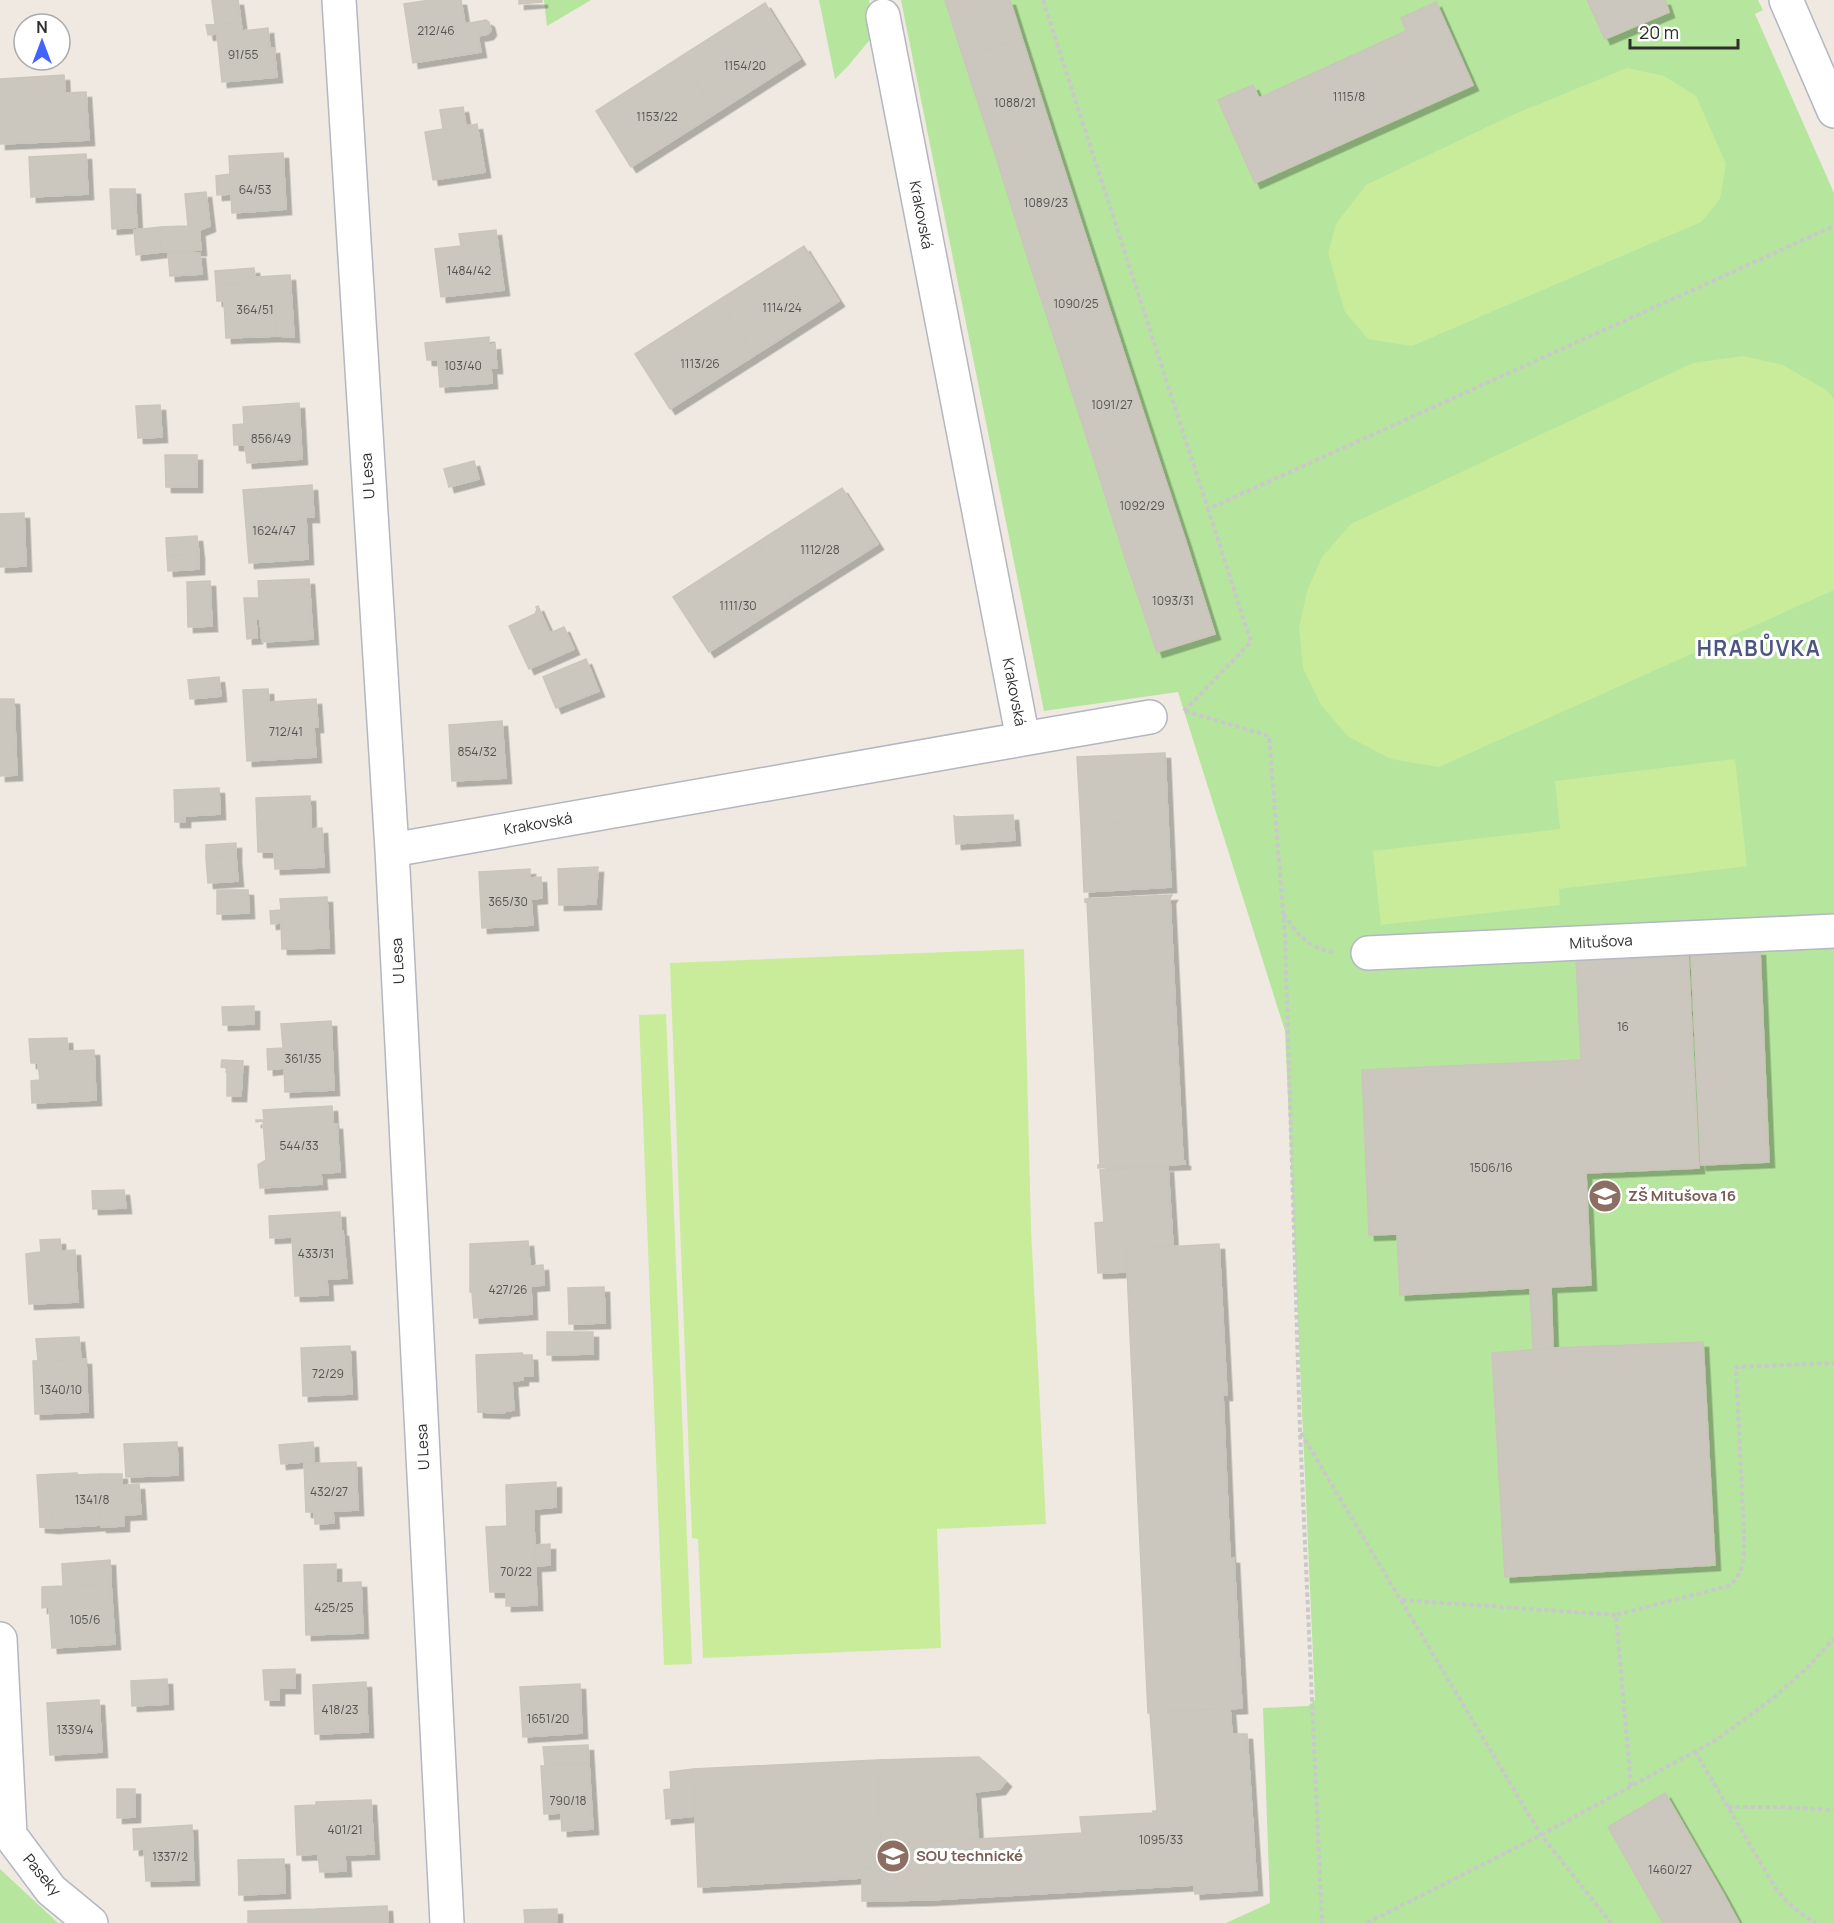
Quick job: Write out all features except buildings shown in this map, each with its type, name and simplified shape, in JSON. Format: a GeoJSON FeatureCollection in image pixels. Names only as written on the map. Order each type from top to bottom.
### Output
{"type":"FeatureCollection","features":[{"type":"Feature","properties":{"kind":"street","name":"U Lesa"},"geometry":{"type":"LineString","coordinates":[[339,0],[392,850],[447,1923]]}},
{"type":"Feature","properties":{"kind":"street"},"geometry":{"type":"LineString","coordinates":[[1786,0],[1834,111]]}},
{"type":"Feature","properties":{"kind":"street","name":"Krakovská"},"geometry":{"type":"LineString","coordinates":[[392,850],[1023,739],[883,16]]}},
{"type":"Feature","properties":{"kind":"street"},"geometry":{"type":"LineString","coordinates":[[1023,739],[1150,717]]}},
{"type":"Feature","properties":{"kind":"street","name":"Mitušova"},"geometry":{"type":"LineString","coordinates":[[1368,952],[1834,931]]}},
{"type":"Feature","properties":{"kind":"street","name":"Paseky"},"geometry":{"type":"LineString","coordinates":[[0,1639],[10,1835],[51,1890],[91,1923]]}},
{"type":"Feature","properties":{"kind":"path"},"geometry":{"type":"LineString","coordinates":[[1043,0],[1251,642],[1185,711]]}},
{"type":"Feature","properties":{"kind":"path"},"geometry":{"type":"LineString","coordinates":[[1208,509],[1834,226]]}},
{"type":"Feature","properties":{"kind":"path"},"geometry":{"type":"LineString","coordinates":[[1150,717],[1185,711],[1269,736],[1283,913],[1300,1432],[1322,1923]]}},
{"type":"Feature","properties":{"kind":"path"},"geometry":{"type":"LineString","coordinates":[[1283,913],[1293,930],[1309,943],[1327,952],[1368,952]]}},
{"type":"Feature","properties":{"kind":"path"},"geometry":{"type":"LineString","coordinates":[[1401,1600],[1616,1615],[1728,1586],[1740,1575],[1744,1558],[1736,1367],[1834,1363]]}},
{"type":"Feature","properties":{"kind":"path"},"geometry":{"type":"LineString","coordinates":[[1300,1432],[1541,1835],[1611,1923]]}},
{"type":"Feature","properties":{"kind":"path"},"geometry":{"type":"LineString","coordinates":[[1616,1615],[1631,1786]]}},
{"type":"Feature","properties":{"kind":"path"},"geometry":{"type":"LineString","coordinates":[[1367,1923],[1541,1835],[1716,1740],[1772,1699],[1808,1667],[1834,1638]]}},
{"type":"Feature","properties":{"kind":"path"},"geometry":{"type":"LineString","coordinates":[[1695,1751],[1776,1889],[1790,1906],[1816,1923]]}},
{"type":"Feature","properties":{"kind":"path"},"geometry":{"type":"LineString","coordinates":[[1727,1807],[1834,1810]]}},
{"type":"Feature","properties":{"kind":"green space"},"geometry":{"type":"Polygon","coordinates":[[[544,0],[591,0],[547,26],[544,0]]]}},
{"type":"Feature","properties":{"kind":"green space"},"geometry":{"type":"Polygon","coordinates":[[[819,0],[869,0],[873,36],[835,79],[819,0]]]}},
{"type":"Feature","properties":{"kind":"green space"},"geometry":{"type":"Polygon","coordinates":[[[901,0],[1758,0],[1763,10],[1755,14],[1834,193],[1834,1923],[1226,1923],[1270,1903],[1263,1708],[1308,1706],[1315,1700],[1285,1031],[1178,692],[1044,711],[901,0]]]}},
{"type":"Feature","properties":{"kind":"green space"},"geometry":{"type":"Polygon","coordinates":[[[1627,68],[1664,76],[1696,96],[1726,164],[1720,199],[1701,222],[1412,346],[1368,339],[1345,312],[1328,253],[1336,224],[1366,185],[1510,116],[1627,68]]]}},
{"type":"Feature","properties":{"kind":"green space"},"geometry":{"type":"Polygon","coordinates":[[[1743,356],[1783,365],[1826,390],[1834,399],[1834,590],[1439,767],[1391,759],[1349,737],[1321,705],[1303,668],[1299,628],[1307,591],[1322,557],[1351,524],[1693,363],[1743,356]]]}},
{"type":"Feature","properties":{"kind":"green space"},"geometry":{"type":"Polygon","coordinates":[[[1735,759],[1747,866],[1559,889],[1560,905],[1381,925],[1373,851],[1560,829],[1555,781],[1735,759]]]}},
{"type":"Feature","properties":{"kind":"green space"},"geometry":{"type":"Polygon","coordinates":[[[1024,949],[1031,1229],[1046,1524],[937,1529],[941,1648],[703,1658],[698,1539],[692,1538],[670,963],[1024,949]]]}},
{"type":"Feature","properties":{"kind":"green space"},"geometry":{"type":"Polygon","coordinates":[[[666,1014],[692,1664],[664,1665],[639,1015],[666,1014]]]}},
{"type":"Feature","properties":{"kind":"green space"},"geometry":{"type":"Polygon","coordinates":[[[0,1869],[58,1923],[0,1923],[0,1869]]]}},
{"type":"Feature","properties":{"kind":"place","name":"ZŠ Mitušova 16"},"geometry":{"type":"Point","coordinates":[1605,1196]}},
{"type":"Feature","properties":{"kind":"place","name":"SOU technické"},"geometry":{"type":"Point","coordinates":[893,1856]}},
{"type":"Feature","properties":{"kind":"district","name":"HRABŮVKA"},"geometry":{"type":"Point","coordinates":[1759,649]}}]}
